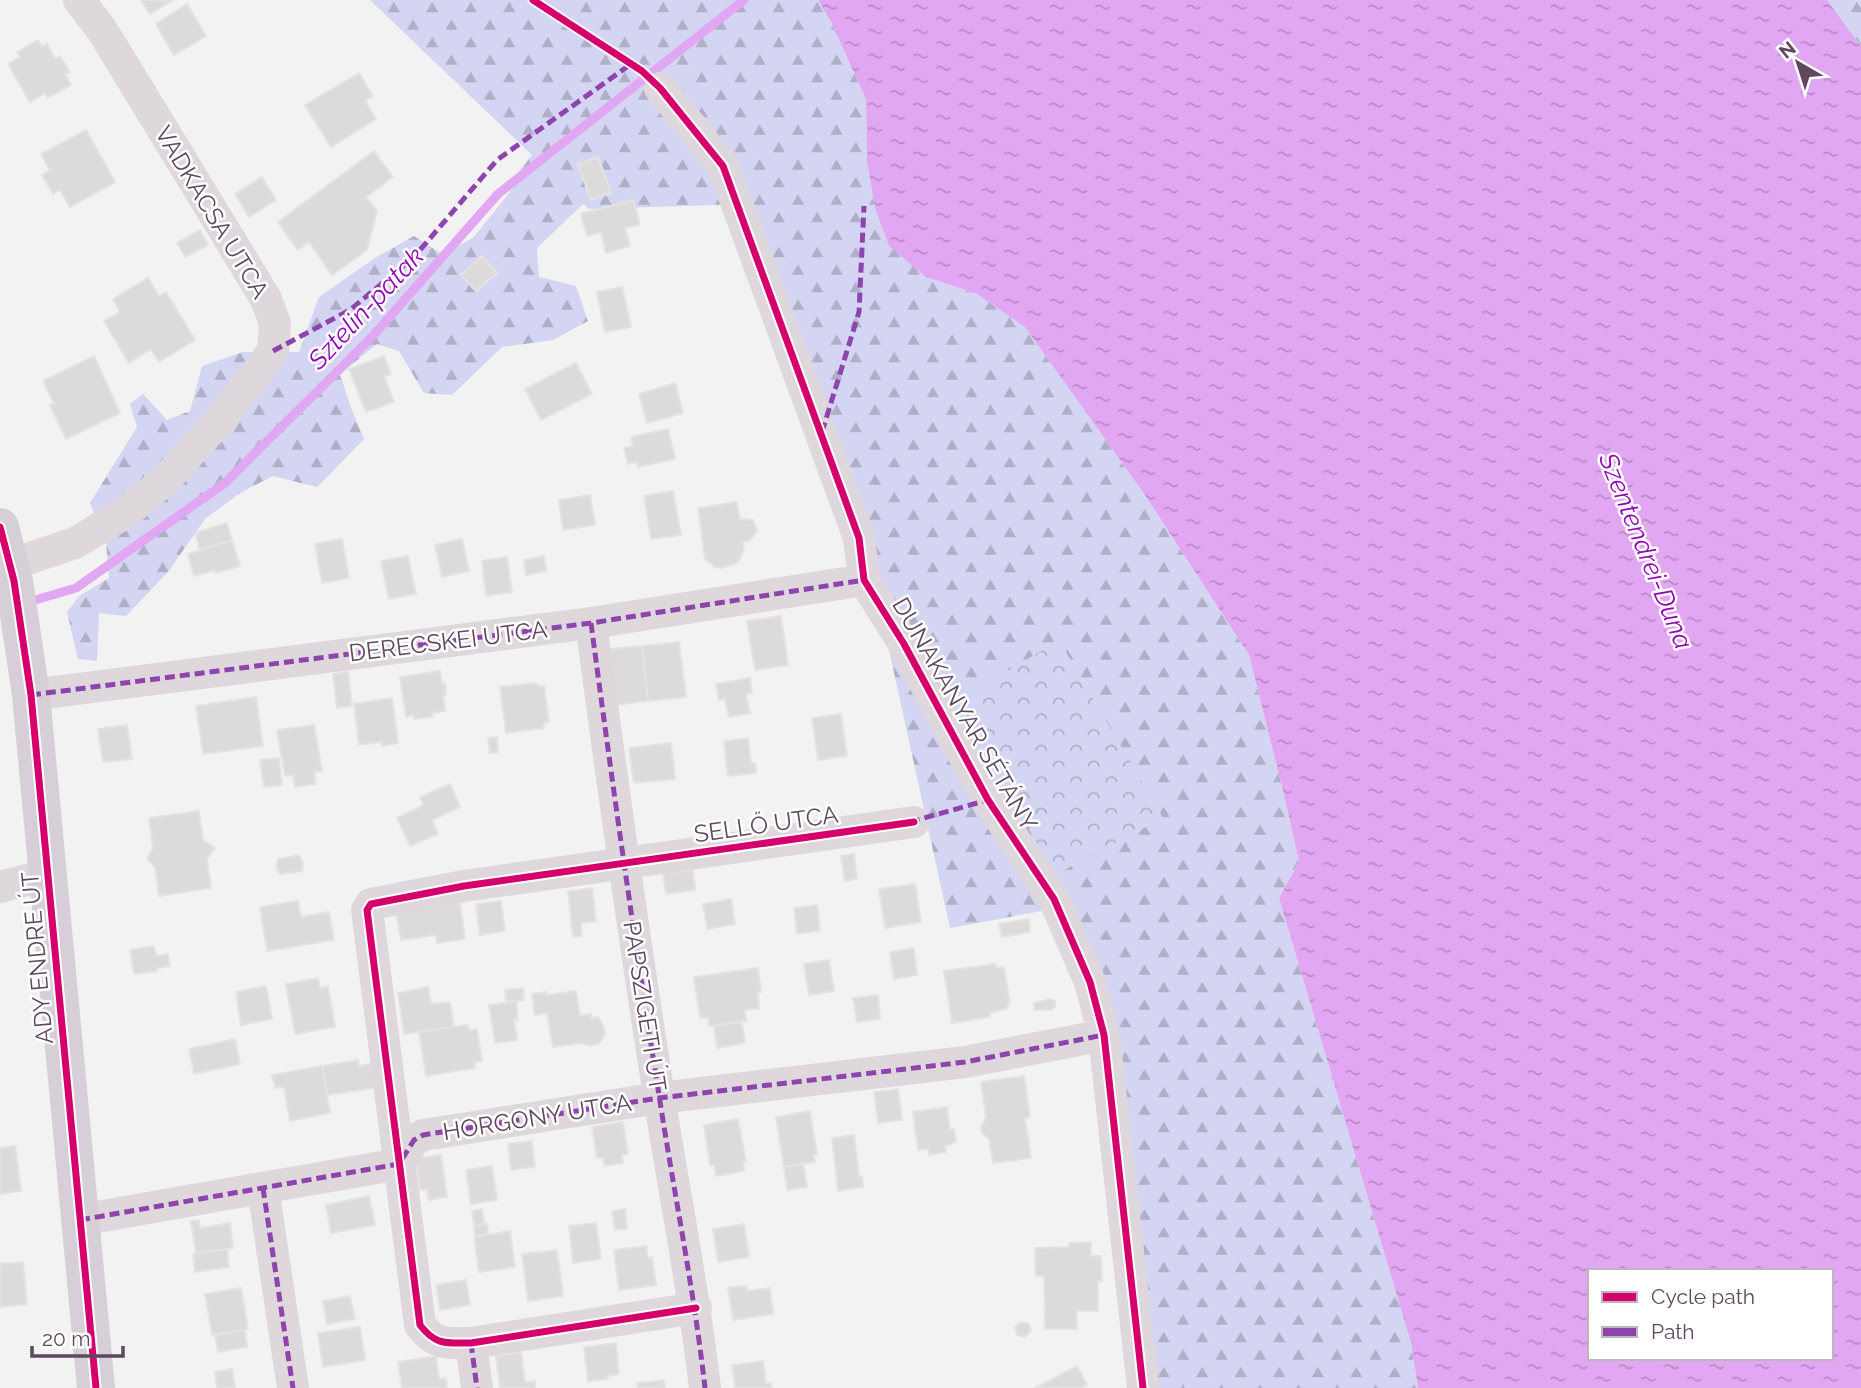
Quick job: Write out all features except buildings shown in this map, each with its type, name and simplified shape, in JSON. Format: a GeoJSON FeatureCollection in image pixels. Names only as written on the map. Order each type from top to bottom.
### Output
{"type":"FeatureCollection","features":[{"type":"Feature","properties":{"kind":"main road","name":"ADY ENDRE ÚT"},"geometry":{"type":"LineString","coordinates":[[0,527],[22,630],[31,695],[96,1388]]}},
{"type":"Feature","properties":{"kind":"street","name":"VADKACSA UTCA"},"geometry":{"type":"LineString","coordinates":[[8,572],[75,543],[128,511],[166,479],[202,440],[273,351],[275,323],[266,299],[102,30],[79,0]]}},
{"type":"Feature","properties":{"kind":"street","name":"DUNAKANYAR SÉTÁNY"},"geometry":{"type":"LineString","coordinates":[[660,88],[723,166],[859,538],[864,580],[904,644],[988,800],[1054,899],[1090,982],[1104,1035],[1143,1388]]}},
{"type":"Feature","properties":{"kind":"street","name":"DERECSKEI UTCA"},"geometry":{"type":"LineString","coordinates":[[31,695],[591,623],[864,580]]}},
{"type":"Feature","properties":{"kind":"street","name":"PAPSZIGETI ÚT"},"geometry":{"type":"LineString","coordinates":[[591,623],[623,865],[659,1098],[696,1308],[705,1388]]}},
{"type":"Feature","properties":{"kind":"street","name":"SELLŐ UTCA"},"geometry":{"type":"LineString","coordinates":[[399,1164],[367,910],[371,905],[464,886],[914,822]]}},
{"type":"Feature","properties":{"kind":"street"},"geometry":{"type":"LineString","coordinates":[[0,887],[49,874]]}},
{"type":"Feature","properties":{"kind":"street"},"geometry":{"type":"LineString","coordinates":[[659,1098],[965,1062],[1104,1035]]}},
{"type":"Feature","properties":{"kind":"street","name":"HORGONY UTCA"},"geometry":{"type":"LineString","coordinates":[[399,1164],[414,1140],[423,1135],[659,1098]]}},
{"type":"Feature","properties":{"kind":"street"},"geometry":{"type":"LineString","coordinates":[[80,1220],[399,1164],[420,1325],[428,1336],[440,1343],[471,1343],[696,1308]]}},
{"type":"Feature","properties":{"kind":"street"},"geometry":{"type":"LineString","coordinates":[[263,1188],[293,1388]]}},
{"type":"Feature","properties":{"kind":"street"},"geometry":{"type":"LineString","coordinates":[[471,1343],[477,1388]]}},
{"type":"Feature","properties":{"kind":"green space"},"geometry":{"type":"Polygon","coordinates":[[[370,0],[818,0],[866,99],[867,162],[875,208],[926,277],[977,294],[1025,327],[1147,498],[1249,655],[1299,862],[1279,898],[1411,1343],[1418,1388],[1141,1388],[1072,934],[1058,908],[950,928],[877,595],[747,204],[589,209],[583,204],[537,248],[539,277],[576,286],[588,321],[553,340],[502,347],[452,395],[424,393],[399,351],[377,344],[340,374],[364,439],[317,487],[273,476],[240,493],[205,519],[168,572],[126,616],[99,613],[97,661],[78,659],[67,612],[79,596],[109,578],[106,543],[90,503],[137,427],[130,404],[143,394],[167,420],[190,411],[202,366],[243,352],[299,352],[319,297],[375,258],[414,236],[442,254],[473,238],[510,192],[519,171],[532,155],[370,0]]]}},
{"type":"Feature","properties":{"kind":"green space"},"geometry":{"type":"Polygon","coordinates":[[[1827,0],[1861,0],[1861,46],[1827,0]]]}},
{"type":"Feature","properties":{"kind":"green space"},"geometry":{"type":"Polygon","coordinates":[[[1059,640],[1163,818],[1055,875],[956,702],[1059,640]]]}},
{"type":"Feature","properties":{"kind":"water","name":"Szentendrei-Duna"},"geometry":{"type":"Polygon","coordinates":[[[818,0],[1827,0],[1861,46],[1861,1388],[1418,1388],[1411,1343],[1279,898],[1299,862],[1249,655],[1147,498],[1025,327],[977,294],[926,277],[889,246],[875,208],[867,162],[866,99],[818,0]]]}},
{"type":"Feature","properties":{"kind":"waterway","name":"Sztelin-patak"},"geometry":{"type":"LineString","coordinates":[[25,603],[76,588],[225,483],[370,339],[498,194],[744,0]]}},
{"type":"Feature","properties":{"kind":"marked path"},"geometry":{"type":"LineString","coordinates":[[273,351],[350,310],[414,257],[497,160],[631,64]]}},
{"type":"Feature","properties":{"kind":"marked path"},"geometry":{"type":"LineString","coordinates":[[822,432],[859,312],[864,206]]}},
{"type":"Feature","properties":{"kind":"marked path"},"geometry":{"type":"LineString","coordinates":[[31,695],[591,623],[864,580]]}},
{"type":"Feature","properties":{"kind":"marked path"},"geometry":{"type":"LineString","coordinates":[[591,623],[641,977],[690,1278],[705,1388]]}},
{"type":"Feature","properties":{"kind":"marked path"},"geometry":{"type":"LineString","coordinates":[[910,822],[988,800]]}},
{"type":"Feature","properties":{"kind":"marked path"},"geometry":{"type":"LineString","coordinates":[[80,1220],[399,1164],[414,1140],[423,1135],[659,1098],[965,1062],[1104,1035]]}},
{"type":"Feature","properties":{"kind":"marked path"},"geometry":{"type":"LineString","coordinates":[[263,1188],[293,1388]]}},
{"type":"Feature","properties":{"kind":"marked path"},"geometry":{"type":"LineString","coordinates":[[471,1343],[477,1388]]}},
{"type":"Feature","properties":{"kind":"cycle path"},"geometry":{"type":"LineString","coordinates":[[533,0],[642,71],[660,88],[723,166],[859,538],[864,580],[904,644],[988,800],[1054,899],[1090,982],[1104,1035],[1143,1388]]}},
{"type":"Feature","properties":{"kind":"cycle path"},"geometry":{"type":"LineString","coordinates":[[0,527],[14,581],[31,695],[96,1388]]}},
{"type":"Feature","properties":{"kind":"cycle path"},"geometry":{"type":"LineString","coordinates":[[696,1308],[471,1343],[437,1340],[420,1325],[367,910],[371,904],[464,886],[914,822]]}}]}
